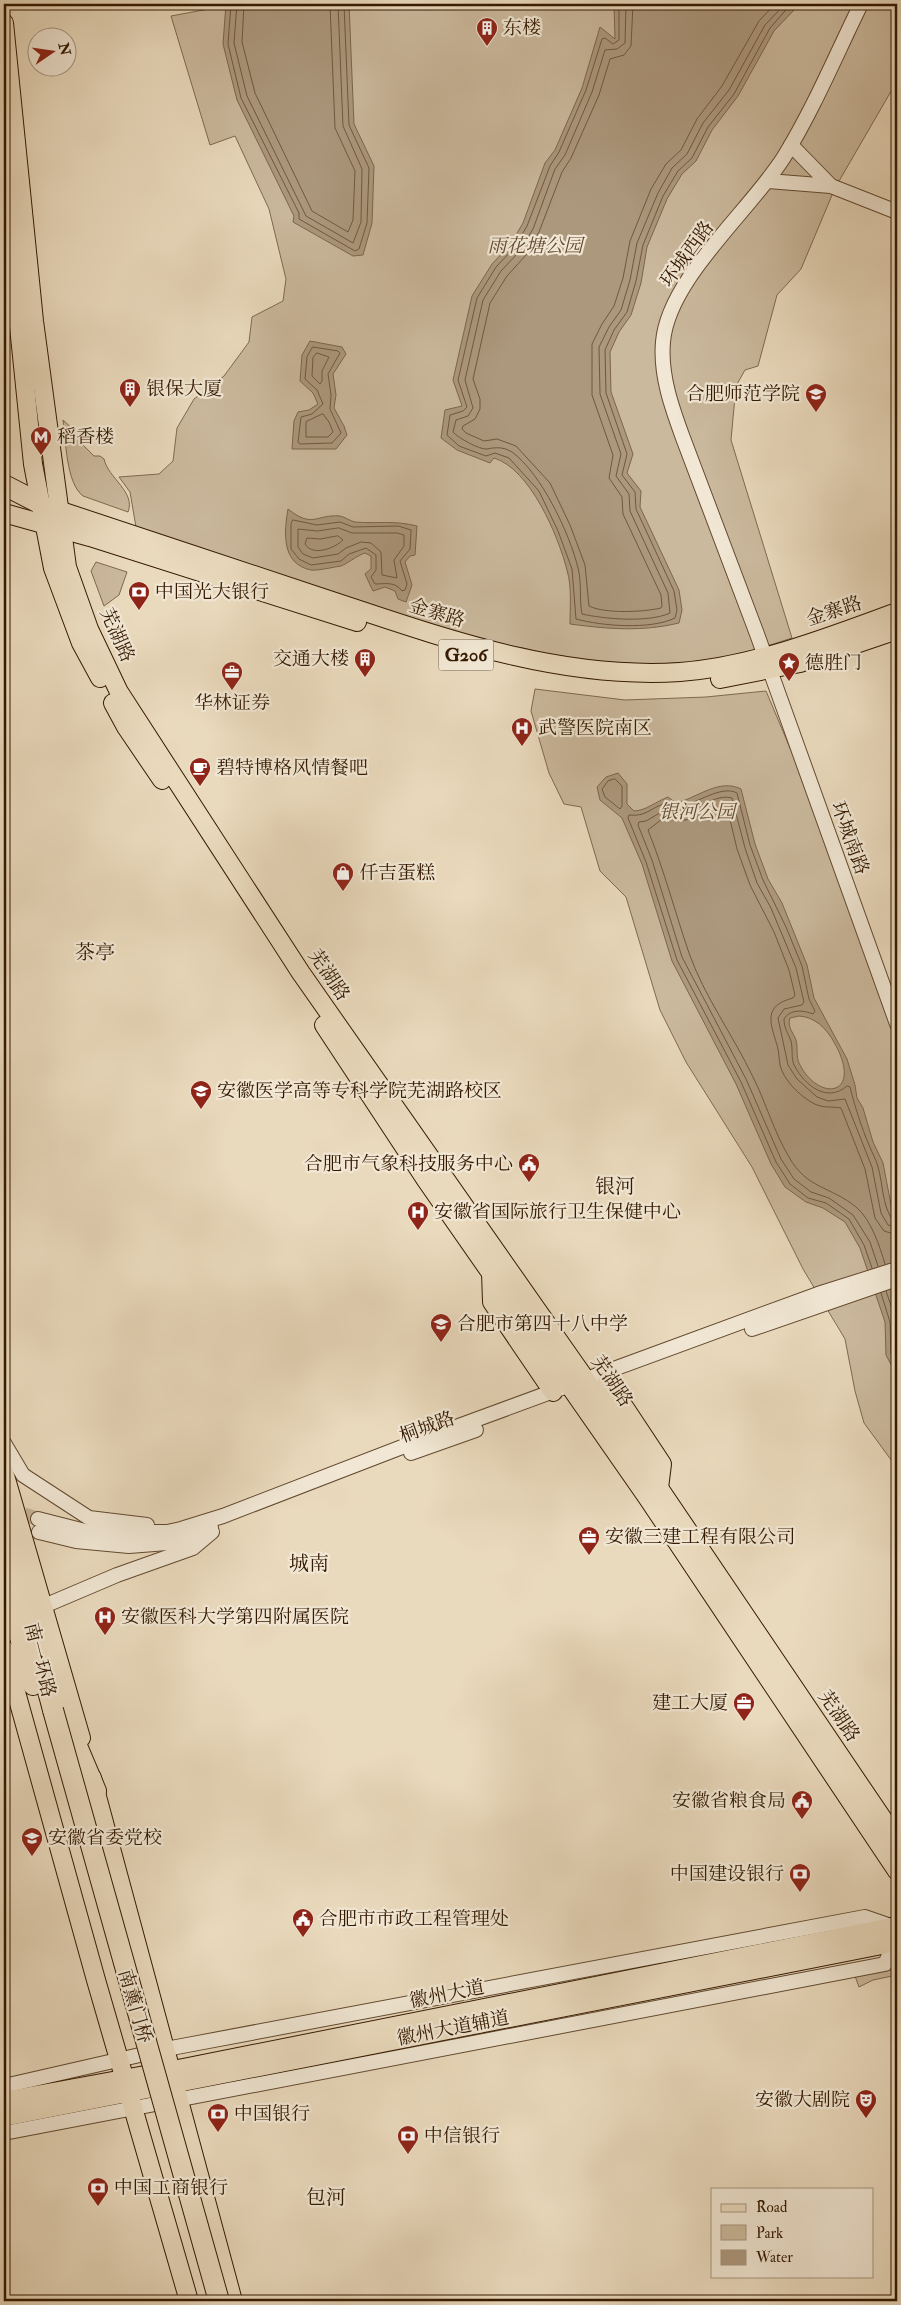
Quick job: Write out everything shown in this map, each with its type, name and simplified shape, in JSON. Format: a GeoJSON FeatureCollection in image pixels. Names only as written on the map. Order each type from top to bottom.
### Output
{"type":"FeatureCollection","features":[{"type":"Feature","properties":{"kind":"highway"},"geometry":{"type":"LineString","coordinates":[[4,485],[50,507]]}},
{"type":"Feature","properties":{"kind":"highway"},"geometry":{"type":"LineString","coordinates":[[4,1524],[28,1608]]}},
{"type":"Feature","properties":{"kind":"highway"},"geometry":{"type":"LineString","coordinates":[[4,1579],[28,1608]]}},
{"type":"Feature","properties":{"kind":"highway","name":"南一环路"},"geometry":{"type":"LineString","coordinates":[[28,1608],[41,1659],[47,1712]]}},
{"type":"Feature","properties":{"kind":"highway","name":"南一环路"},"geometry":{"type":"LineString","coordinates":[[28,1608],[47,1712]]}},
{"type":"Feature","properties":{"kind":"highway"},"geometry":{"type":"LineString","coordinates":[[41,1659],[96,1791]]}},
{"type":"Feature","properties":{"kind":"highway","name":"南薰门桥"},"geometry":{"type":"LineString","coordinates":[[47,1712],[205,2301]]}},
{"type":"Feature","properties":{"kind":"highway","name":"南薰门桥"},"geometry":{"type":"LineString","coordinates":[[47,1712],[219,2301]]}},
{"type":"Feature","properties":{"kind":"main road","name":"芜湖路"},"geometry":{"type":"LineString","coordinates":[[4,23],[53,527],[53,568],[81,643],[126,727],[426,1180],[491,1272],[659,1488],[897,1840]]}},
{"type":"Feature","properties":{"kind":"main road","name":"芜湖路"},"geometry":{"type":"LineString","coordinates":[[4,179],[33,464],[50,507]]}},
{"type":"Feature","properties":{"kind":"main road","name":"金寨路"},"geometry":{"type":"LineString","coordinates":[[4,492],[446,639],[540,663],[583,670],[654,673],[710,669],[737,664],[800,663],[897,630]]}},
{"type":"Feature","properties":{"kind":"main road","name":"金寨路"},"geometry":{"type":"LineString","coordinates":[[4,513],[444,649],[540,675],[583,681],[656,683],[712,680],[767,663],[897,612]]}},
{"type":"Feature","properties":{"kind":"main road","name":"芜湖路"},"geometry":{"type":"LineString","coordinates":[[53,527],[83,611],[119,692],[301,973],[580,1386],[647,1497],[897,1871]]}},
{"type":"Feature","properties":{"kind":"main road"},"geometry":{"type":"LineString","coordinates":[[491,1272],[492,1302],[552,1392]]}},
{"type":"Feature","properties":{"kind":"main road"},"geometry":{"type":"LineString","coordinates":[[607,1381],[662,1464],[659,1488]]}},
{"type":"Feature","properties":{"kind":"main road"},"geometry":{"type":"LineString","coordinates":[[4,1472],[28,1608],[96,1791],[233,2301]]}},
{"type":"Feature","properties":{"kind":"main road"},"geometry":{"type":"LineString","coordinates":[[4,1649],[188,2301]]}},
{"type":"Feature","properties":{"kind":"main road","name":"徽州大道"},"geometry":{"type":"LineString","coordinates":[[4,2117],[175,2084],[895,1934]]}},
{"type":"Feature","properties":{"kind":"main road","name":"徽州大道"},"geometry":{"type":"LineString","coordinates":[[4,2101],[129,2093]]}},
{"type":"Feature","properties":{"kind":"street","name":"环城西路"},"geometry":{"type":"LineString","coordinates":[[767,663],[672,407],[665,376],[663,342],[665,328],[676,298],[686,282],[768,181],[791,145],[861,4]]}},
{"type":"Feature","properties":{"kind":"street"},"geometry":{"type":"LineString","coordinates":[[791,145],[831,186]]}},
{"type":"Feature","properties":{"kind":"street"},"geometry":{"type":"LineString","coordinates":[[768,181],[831,186],[897,212]]}},
{"type":"Feature","properties":{"kind":"street","name":"环城南路"},"geometry":{"type":"LineString","coordinates":[[767,663],[897,1024]]}},
{"type":"Feature","properties":{"kind":"street"},"geometry":{"type":"LineString","coordinates":[[821,1299],[897,1269]]}},
{"type":"Feature","properties":{"kind":"street"},"geometry":{"type":"LineString","coordinates":[[821,1299],[897,1279]]}},
{"type":"Feature","properties":{"kind":"street","name":"桐城路"},"geometry":{"type":"LineString","coordinates":[[216,1522],[580,1386],[821,1299]]}},
{"type":"Feature","properties":{"kind":"street","name":"桐城路"},"geometry":{"type":"LineString","coordinates":[[38,1525],[76,1541],[129,1546],[180,1542],[216,1522],[415,1442],[552,1392],[607,1381],[821,1299]]}},
{"type":"Feature","properties":{"kind":"street"},"geometry":{"type":"LineString","coordinates":[[4,1443],[23,1475],[89,1518],[147,1525],[216,1522]]}},
{"type":"Feature","properties":{"kind":"street"},"geometry":{"type":"LineString","coordinates":[[28,1608],[193,1548],[216,1522]]}},
{"type":"Feature","properties":{"kind":"street","name":"徽州大道辅道"},"geometry":{"type":"LineString","coordinates":[[4,2086],[166,2049],[865,1917],[895,1934]]}},
{"type":"Feature","properties":{"kind":"street"},"geometry":{"type":"LineString","coordinates":[[4,2133],[129,2093],[175,2084]]}},
{"type":"Feature","properties":{"kind":"green space","name":"雨花塘公园"},"geometry":{"type":"Polygon","coordinates":[[[226,4],[897,4],[897,81],[835,188],[801,269],[777,295],[758,366],[745,370],[736,386],[731,440],[792,638],[724,660],[626,666],[555,656],[523,648],[491,644],[136,527],[130,492],[119,477],[159,474],[173,461],[177,428],[194,399],[224,376],[249,342],[252,317],[283,301],[286,279],[269,209],[235,136],[210,145],[171,16],[225,6],[226,4]]]}},
{"type":"Feature","properties":{"kind":"green space"},"geometry":{"type":"Polygon","coordinates":[[[63,420],[76,432],[79,441],[94,456],[100,456],[104,459],[125,491],[129,505],[128,512],[83,496],[77,490],[70,472],[63,420]]]}},
{"type":"Feature","properties":{"kind":"green space"},"geometry":{"type":"Polygon","coordinates":[[[96,562],[127,572],[119,595],[104,606],[91,571],[96,562]]]}},
{"type":"Feature","properties":{"kind":"green space","name":"银河公园"},"geometry":{"type":"Polygon","coordinates":[[[535,689],[625,700],[706,697],[766,691],[809,793],[897,1034],[897,1468],[864,1423],[855,1391],[845,1339],[803,1269],[752,1167],[686,1062],[660,1010],[626,897],[600,871],[581,807],[564,804],[549,773],[531,711],[535,689]]]}},
{"type":"Feature","properties":{"kind":"green space"},"geometry":{"type":"Polygon","coordinates":[[[897,1969],[897,1975],[873,1980],[859,1987],[855,1976],[897,1969]]]}},
{"type":"Feature","properties":{"kind":"water"},"geometry":{"type":"Polygon","coordinates":[[[226,4],[349,4],[354,124],[374,166],[372,223],[363,255],[353,256],[293,222],[294,216],[237,100],[223,44],[226,4]]]}},
{"type":"Feature","properties":{"kind":"water"},"geometry":{"type":"Polygon","coordinates":[[[614,4],[797,4],[794,10],[774,31],[738,96],[712,130],[696,161],[682,174],[667,199],[647,247],[641,283],[631,315],[619,332],[610,352],[611,392],[633,454],[627,473],[641,491],[640,507],[679,590],[682,610],[679,623],[638,629],[570,624],[569,576],[557,539],[531,489],[507,465],[494,458],[490,463],[457,450],[441,438],[445,410],[462,406],[453,380],[472,296],[492,264],[510,245],[523,223],[545,163],[555,150],[582,88],[600,27],[615,39],[614,4]]]}},
{"type":"Feature","properties":{"kind":"water"},"geometry":{"type":"Polygon","coordinates":[[[310,341],[342,347],[346,354],[333,374],[336,395],[334,408],[347,435],[336,449],[292,449],[294,421],[298,412],[309,410],[318,404],[313,393],[300,381],[302,355],[310,341]]]}},
{"type":"Feature","properties":{"kind":"water"},"geometry":{"type":"Polygon","coordinates":[[[288,509],[296,515],[309,519],[340,516],[355,522],[417,526],[415,555],[410,556],[405,562],[412,585],[406,602],[398,599],[395,591],[385,587],[373,591],[365,574],[371,569],[371,556],[365,553],[341,566],[317,570],[301,567],[289,554],[287,546],[286,527],[288,509]]]}},
{"type":"Feature","properties":{"kind":"water"},"geometry":{"type":"Polygon","coordinates":[[[618,773],[627,784],[627,804],[634,811],[647,808],[668,797],[676,803],[684,801],[716,787],[733,786],[741,789],[755,844],[768,879],[782,903],[807,965],[814,998],[847,1059],[857,1098],[863,1108],[873,1142],[883,1163],[892,1210],[897,1220],[897,1376],[886,1355],[885,1322],[860,1248],[845,1222],[823,1208],[806,1202],[785,1187],[771,1164],[736,1084],[672,961],[642,864],[622,818],[600,800],[597,787],[606,777],[618,773]],[[805,1017],[790,1018],[789,1021],[796,1040],[799,1063],[807,1076],[817,1084],[827,1088],[835,1088],[842,1083],[844,1074],[842,1060],[827,1032],[815,1021],[805,1017]]]}},
{"type":"Feature","properties":{"kind":"tunnel"},"geometry":{"type":"LineString","coordinates":[[4,1508],[38,1519]]}},
{"type":"Feature","properties":{"kind":"place","name":"东楼"},"geometry":{"type":"Point","coordinates":[487,47]}},
{"type":"Feature","properties":{"kind":"place","name":"银保大厦"},"geometry":{"type":"Point","coordinates":[130,408]}},
{"type":"Feature","properties":{"kind":"place","name":"合肥师范学院"},"geometry":{"type":"Point","coordinates":[816,413]}},
{"type":"Feature","properties":{"kind":"place","name":"稻香楼"},"geometry":{"type":"Point","coordinates":[41,456]}},
{"type":"Feature","properties":{"kind":"place","name":"中国光大银行"},"geometry":{"type":"Point","coordinates":[139,611]}},
{"type":"Feature","properties":{"kind":"place","name":"交通大楼"},"geometry":{"type":"Point","coordinates":[365,678]}},
{"type":"Feature","properties":{"kind":"place","name":"德胜门"},"geometry":{"type":"Point","coordinates":[789,682]}},
{"type":"Feature","properties":{"kind":"place","name":"华林证券"},"geometry":{"type":"Point","coordinates":[232,691]}},
{"type":"Feature","properties":{"kind":"place","name":"武警医院南区"},"geometry":{"type":"Point","coordinates":[522,747]}},
{"type":"Feature","properties":{"kind":"place","name":"碧特博格风情餐吧"},"geometry":{"type":"Point","coordinates":[200,787]}},
{"type":"Feature","properties":{"kind":"place","name":"仟吉蛋糕"},"geometry":{"type":"Point","coordinates":[343,892]}},
{"type":"Feature","properties":{"kind":"place","name":"安徽医学高等专科学院芜湖路校区"},"geometry":{"type":"Point","coordinates":[201,1110]}},
{"type":"Feature","properties":{"kind":"place","name":"合肥市气象科技服务中心"},"geometry":{"type":"Point","coordinates":[529,1183]}},
{"type":"Feature","properties":{"kind":"place","name":"安徽省国际旅行卫生保健中心"},"geometry":{"type":"Point","coordinates":[418,1231]}},
{"type":"Feature","properties":{"kind":"place","name":"合肥市第四十八中学"},"geometry":{"type":"Point","coordinates":[441,1343]}},
{"type":"Feature","properties":{"kind":"place","name":"安徽三建工程有限公司"},"geometry":{"type":"Point","coordinates":[589,1556]}},
{"type":"Feature","properties":{"kind":"place","name":"安徽医科大学第四附属医院"},"geometry":{"type":"Point","coordinates":[105,1636]}},
{"type":"Feature","properties":{"kind":"place","name":"建工大厦"},"geometry":{"type":"Point","coordinates":[744,1722]}},
{"type":"Feature","properties":{"kind":"place","name":"安徽省粮食局"},"geometry":{"type":"Point","coordinates":[802,1820]}},
{"type":"Feature","properties":{"kind":"place","name":"安徽省委党校"},"geometry":{"type":"Point","coordinates":[32,1857]}},
{"type":"Feature","properties":{"kind":"place","name":"中国建设银行"},"geometry":{"type":"Point","coordinates":[800,1893]}},
{"type":"Feature","properties":{"kind":"place","name":"合肥市市政工程管理处"},"geometry":{"type":"Point","coordinates":[303,1938]}},
{"type":"Feature","properties":{"kind":"place","name":"安徽大剧院"},"geometry":{"type":"Point","coordinates":[866,2119]}},
{"type":"Feature","properties":{"kind":"place","name":"中国银行"},"geometry":{"type":"Point","coordinates":[218,2133]}},
{"type":"Feature","properties":{"kind":"place","name":"中信银行"},"geometry":{"type":"Point","coordinates":[408,2155]}},
{"type":"Feature","properties":{"kind":"place","name":"中国工商银行"},"geometry":{"type":"Point","coordinates":[98,2207]}},
{"type":"Feature","properties":{"kind":"district","name":"茶亭"},"geometry":{"type":"Point","coordinates":[95,952]}},
{"type":"Feature","properties":{"kind":"district","name":"银河"},"geometry":{"type":"Point","coordinates":[615,1186]}},
{"type":"Feature","properties":{"kind":"district","name":"城南"},"geometry":{"type":"Point","coordinates":[309,1563]}},
{"type":"Feature","properties":{"kind":"district","name":"包河"},"geometry":{"type":"Point","coordinates":[326,2197]}}]}
